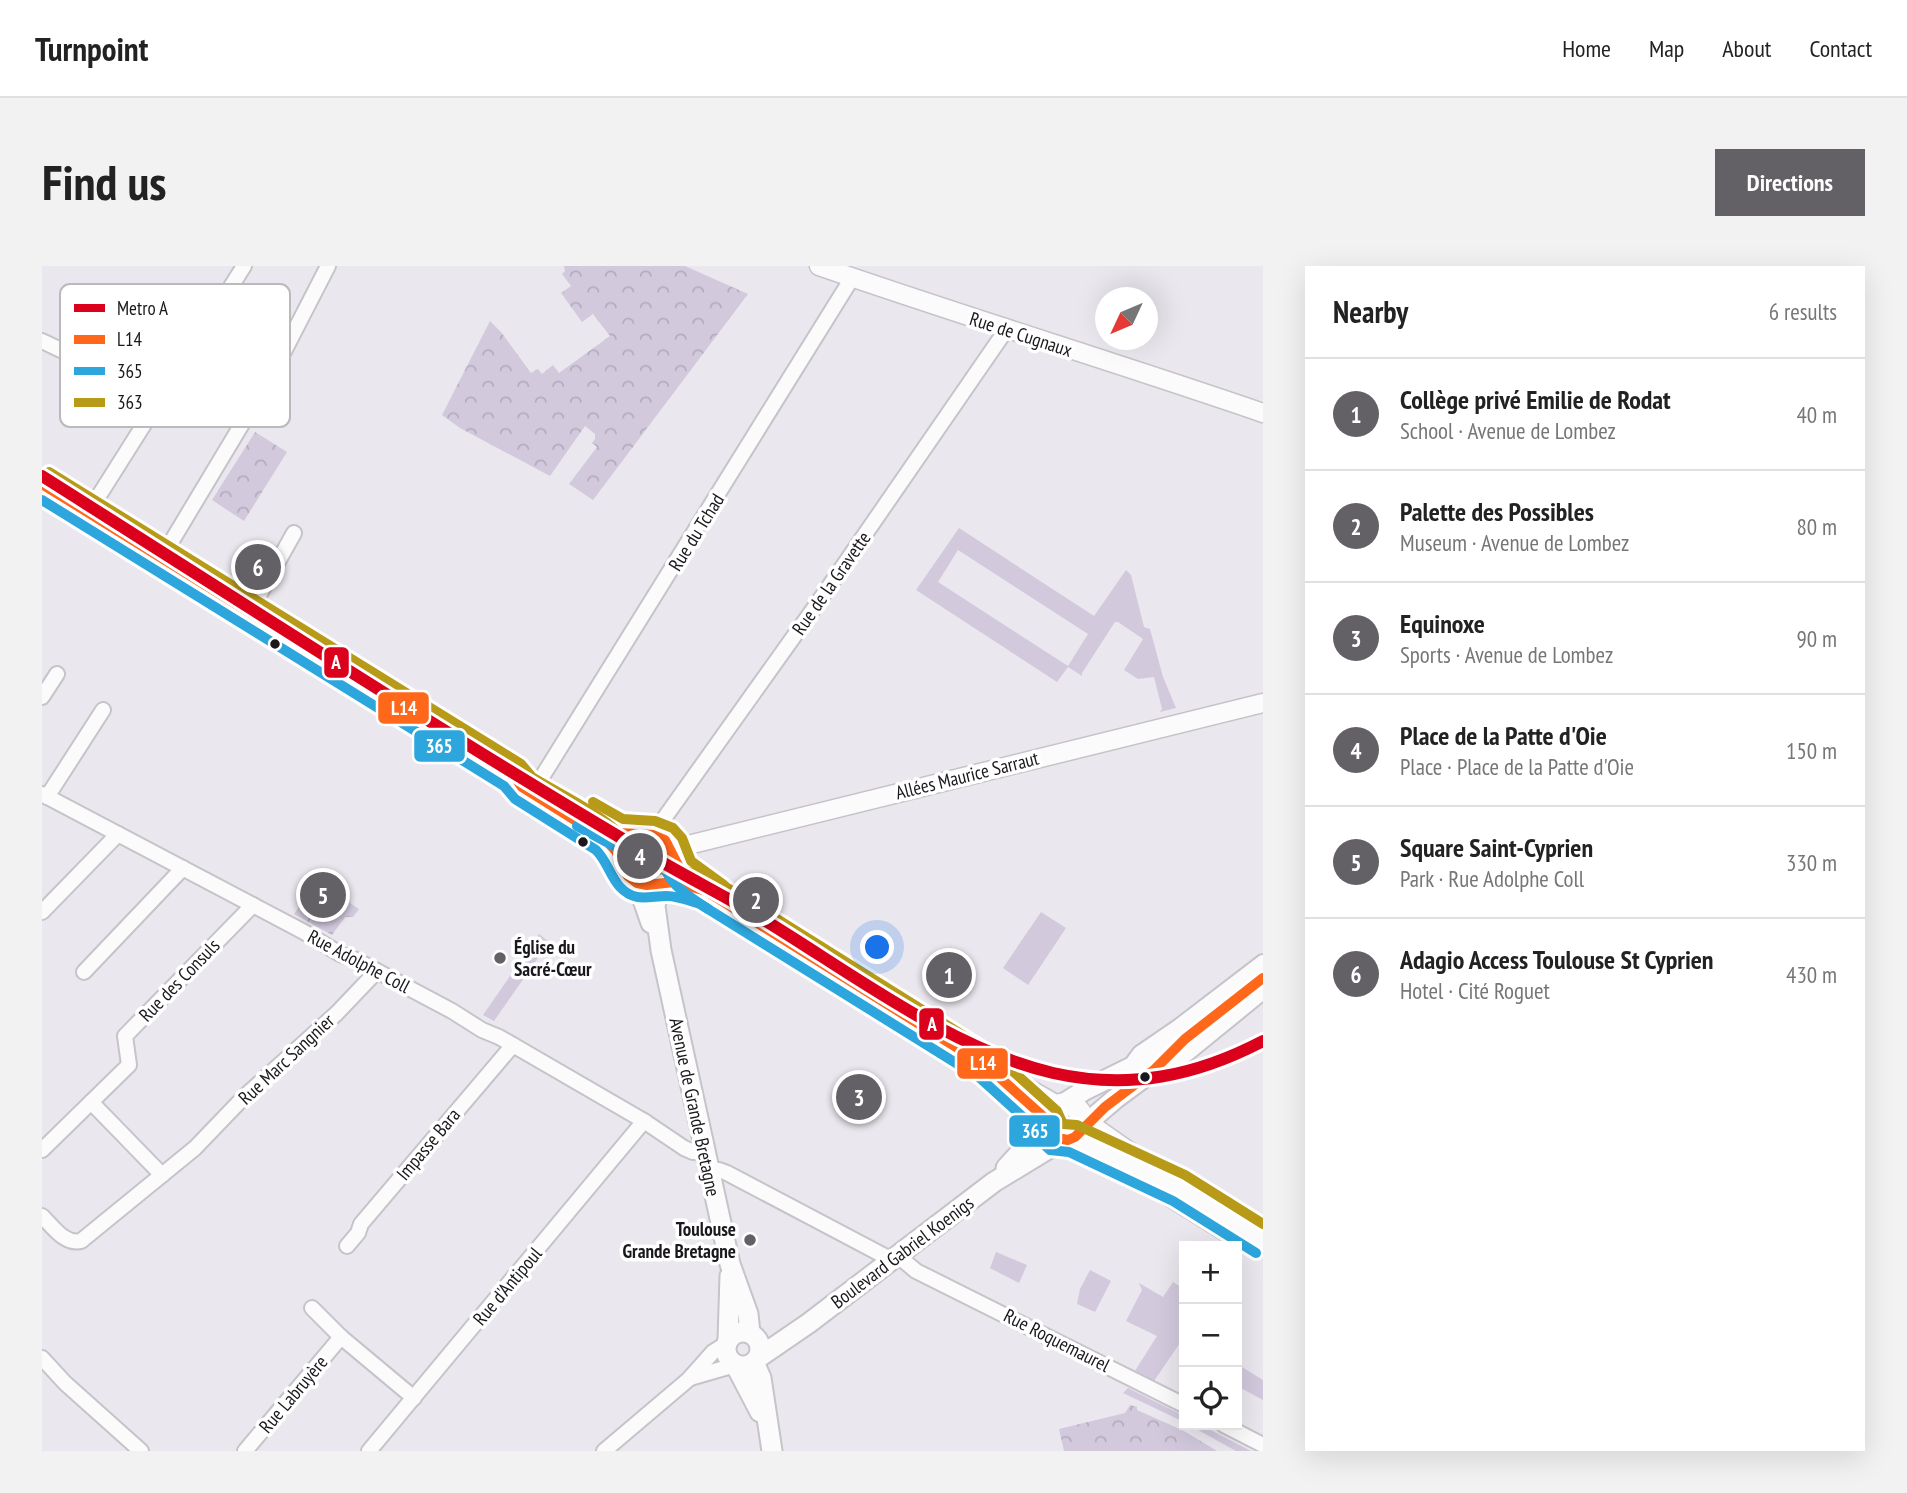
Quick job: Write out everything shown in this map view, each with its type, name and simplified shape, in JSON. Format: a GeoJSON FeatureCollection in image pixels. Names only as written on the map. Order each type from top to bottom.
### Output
{"type":"FeatureCollection","features":[{"type":"Feature","properties":{"kind":"main road"},"geometry":{"type":"LineString","coordinates":[[42,484],[514,776],[527,779],[610,830],[661,837],[673,855],[706,891],[988,1066],[1053,1113],[1075,1108],[1077,1130]]}},
{"type":"Feature","properties":{"kind":"main road"},"geometry":{"type":"LineString","coordinates":[[514,776],[522,787],[610,844],[622,860],[625,872],[633,880],[645,886],[660,883],[706,891]]}},
{"type":"Feature","properties":{"kind":"main road"},"geometry":{"type":"LineString","coordinates":[[622,860],[626,846],[646,835]]}},
{"type":"Feature","properties":{"kind":"main road"},"geometry":{"type":"LineString","coordinates":[[660,883],[671,873],[673,855]]}},
{"type":"Feature","properties":{"kind":"main road","name":"Avenue de Grande Bretagne"},"geometry":{"type":"LineString","coordinates":[[633,880],[661,950]]}},
{"type":"Feature","properties":{"kind":"main road","name":"Avenue de Grande Bretagne"},"geometry":{"type":"LineString","coordinates":[[660,883],[655,906],[661,950],[730,1264],[748,1314],[752,1334]]}},
{"type":"Feature","properties":{"kind":"main road","name":"Boulevard Gabriel Koenigs"},"geometry":{"type":"LineString","coordinates":[[746,1363],[809,1323],[994,1182],[1077,1130],[1154,1070],[1185,1039],[1263,978]]}},
{"type":"Feature","properties":{"kind":"main road","name":"Boulevard Gabriel Koenigs"},"geometry":{"type":"LineString","coordinates":[[994,1182],[1053,1113],[1086,1090],[1185,1039]]}},
{"type":"Feature","properties":{"kind":"main road"},"geometry":{"type":"LineString","coordinates":[[1053,1113],[1052,1135],[1077,1130],[1179,1188],[1263,1241]]}},
{"type":"Feature","properties":{"kind":"main road"},"geometry":{"type":"LineString","coordinates":[[1077,1130],[1142,1171],[1179,1188]]}},
{"type":"Feature","properties":{"kind":"main road","name":"Avenue de Grande Bretagne"},"geometry":{"type":"LineString","coordinates":[[727,1342],[730,1264]]}},
{"type":"Feature","properties":{"kind":"main road","name":"Boulevard Gabriel Koenigs"},"geometry":{"type":"LineString","coordinates":[[752,1334],[809,1323]]}},
{"type":"Feature","properties":{"kind":"main road"},"geometry":{"type":"LineString","coordinates":[[746,1363],[760,1345],[752,1334],[740,1332],[727,1342],[727,1356],[746,1363],[761,1378],[772,1451]]}},
{"type":"Feature","properties":{"kind":"street"},"geometry":{"type":"LineString","coordinates":[[233,284],[244,266]]}},
{"type":"Feature","properties":{"kind":"street"},"geometry":{"type":"LineString","coordinates":[[290,340],[328,266]]}},
{"type":"Feature","properties":{"kind":"street","name":"Rue de Cugnaux"},"geometry":{"type":"LineString","coordinates":[[827,267],[1006,330],[1263,413]]}},
{"type":"Feature","properties":{"kind":"street","name":"Rue du Tchad"},"geometry":{"type":"LineString","coordinates":[[537,785],[852,278]]}},
{"type":"Feature","properties":{"kind":"street","name":"Rue de la Gravette"},"geometry":{"type":"LineString","coordinates":[[646,835],[817,604],[1002,340],[1006,330]]}},
{"type":"Feature","properties":{"kind":"street"},"geometry":{"type":"LineString","coordinates":[[42,341],[60,350]]}},
{"type":"Feature","properties":{"kind":"street"},"geometry":{"type":"LineString","coordinates":[[88,513],[142,427]]}},
{"type":"Feature","properties":{"kind":"street"},"geometry":{"type":"LineString","coordinates":[[161,559],[240,427]]}},
{"type":"Feature","properties":{"kind":"street"},"geometry":{"type":"LineString","coordinates":[[249,612],[294,533]]}},
{"type":"Feature","properties":{"kind":"street"},"geometry":{"type":"LineString","coordinates":[[42,697],[57,674]]}},
{"type":"Feature","properties":{"kind":"street","name":"Allées Maurice Sarraut"},"geometry":{"type":"LineString","coordinates":[[673,855],[1263,704]]}},
{"type":"Feature","properties":{"kind":"street"},"geometry":{"type":"LineString","coordinates":[[45,796],[103,710]]}},
{"type":"Feature","properties":{"kind":"street","name":"Rue Adolphe Coll"},"geometry":{"type":"LineString","coordinates":[[45,796],[452,1011],[693,1152],[702,1144]]}},
{"type":"Feature","properties":{"kind":"street"},"geometry":{"type":"LineString","coordinates":[[42,912],[118,834]]}},
{"type":"Feature","properties":{"kind":"street"},"geometry":{"type":"LineString","coordinates":[[84,972],[183,868]]}},
{"type":"Feature","properties":{"kind":"street","name":"Rue des Consuls"},"geometry":{"type":"LineString","coordinates":[[91,1102],[129,1065],[125,1036],[253,905]]}},
{"type":"Feature","properties":{"kind":"street","name":"Boulevard Gabriel Koenigs"},"geometry":{"type":"LineString","coordinates":[[1129,1069],[1140,1053],[1263,962]]}},
{"type":"Feature","properties":{"kind":"street","name":"Rue Marc Sangnier"},"geometry":{"type":"LineString","coordinates":[[42,1216],[65,1239],[74,1243],[81,1241],[195,1148],[243,1098],[337,1013],[377,971]]}},
{"type":"Feature","properties":{"kind":"street","name":"Boulevard Gabriel Koenigs"},"geometry":{"type":"LineString","coordinates":[[1154,1070],[1163,1069],[1188,1053],[1263,992]]}},
{"type":"Feature","properties":{"kind":"street","name":"Impasse Bara"},"geometry":{"type":"LineString","coordinates":[[347,1246],[358,1233],[360,1224],[513,1045]]}},
{"type":"Feature","properties":{"kind":"street"},"geometry":{"type":"LineString","coordinates":[[42,1150],[91,1102],[162,1175]]}},
{"type":"Feature","properties":{"kind":"street","name":"Rue d'Antipoul"},"geometry":{"type":"LineString","coordinates":[[369,1451],[644,1121]]}},
{"type":"Feature","properties":{"kind":"street","name":"Rue Roquemaurel"},"geometry":{"type":"LineString","coordinates":[[709,1171],[727,1173],[900,1254],[904,1263],[1179,1402]]}},
{"type":"Feature","properties":{"kind":"street"},"geometry":{"type":"LineString","coordinates":[[1142,1171],[1145,1183],[1225,1233],[1243,1228]]}},
{"type":"Feature","properties":{"kind":"street","name":"Rue Labruyère"},"geometry":{"type":"LineString","coordinates":[[312,1308],[341,1337],[414,1398]]}},
{"type":"Feature","properties":{"kind":"street","name":"Rue Labruyère"},"geometry":{"type":"LineString","coordinates":[[245,1451],[341,1337]]}},
{"type":"Feature","properties":{"kind":"street"},"geometry":{"type":"LineString","coordinates":[[604,1451],[727,1342]]}},
{"type":"Feature","properties":{"kind":"street"},"geometry":{"type":"LineString","coordinates":[[42,1358],[65,1383],[141,1451]]}},
{"type":"Feature","properties":{"kind":"street"},"geometry":{"type":"LineString","coordinates":[[688,1379],[746,1363]]}},
{"type":"Feature","properties":{"kind":"street"},"geometry":{"type":"LineString","coordinates":[[1234,1430],[1263,1445]]}},
{"type":"Feature","properties":{"kind":"green space"},"geometry":{"type":"Polygon","coordinates":[[[564,266],[685,266],[748,294],[593,500],[569,484],[597,447],[592,443],[595,434],[585,426],[550,476],[460,428],[442,415],[490,321],[531,373],[538,369],[542,374],[553,365],[559,373],[610,336],[593,314],[582,322],[561,293],[571,286],[562,274],[565,271],[564,266]]]}},
{"type":"Feature","properties":{"kind":"green space"},"geometry":{"type":"Polygon","coordinates":[[[255,432],[287,452],[244,521],[212,500],[255,432]]]}},
{"type":"Feature","properties":{"kind":"green space"},"geometry":{"type":"Polygon","coordinates":[[[959,528],[1094,616],[1126,570],[1131,575],[1144,627],[1150,629],[1163,677],[1176,708],[1160,712],[1162,709],[1154,677],[1138,679],[1124,670],[1143,639],[1118,622],[1115,622],[1082,676],[1068,667],[1057,682],[916,590],[959,528]],[[958,550],[938,582],[1068,666],[1088,634],[958,550]]]}},
{"type":"Feature","properties":{"kind":"green space"},"geometry":{"type":"Polygon","coordinates":[[[651,845],[660,849],[664,863],[659,872],[645,875],[636,868],[634,853],[641,847],[651,845]]]}},
{"type":"Feature","properties":{"kind":"green space"},"geometry":{"type":"Polygon","coordinates":[[[317,881],[359,909],[353,917],[345,917],[332,935],[294,914],[317,881]]]}},
{"type":"Feature","properties":{"kind":"green space"},"geometry":{"type":"Polygon","coordinates":[[[1041,912],[1066,928],[1028,985],[1003,968],[1041,912]]]}},
{"type":"Feature","properties":{"kind":"green space"},"geometry":{"type":"Polygon","coordinates":[[[539,934],[549,942],[494,1021],[483,1015],[539,934]]]}},
{"type":"Feature","properties":{"kind":"green space"},"geometry":{"type":"Polygon","coordinates":[[[996,1252],[1027,1265],[1019,1283],[990,1268],[996,1252]]]}},
{"type":"Feature","properties":{"kind":"green space"},"geometry":{"type":"Polygon","coordinates":[[[1090,1270],[1111,1281],[1095,1312],[1077,1304],[1080,1289],[1090,1270]]]}},
{"type":"Feature","properties":{"kind":"green space"},"geometry":{"type":"Polygon","coordinates":[[[1173,1282],[1179,1286],[1179,1344],[1154,1381],[1135,1371],[1157,1336],[1126,1321],[1142,1290],[1139,1283],[1163,1297],[1173,1282]]]}},
{"type":"Feature","properties":{"kind":"green space"},"geometry":{"type":"Polygon","coordinates":[[[1242,1367],[1263,1380],[1263,1400],[1242,1389],[1242,1367]]]}},
{"type":"Feature","properties":{"kind":"green space"},"geometry":{"type":"Polygon","coordinates":[[[1128,1388],[1179,1414],[1179,1420],[1123,1393],[1128,1388]]]}},
{"type":"Feature","properties":{"kind":"green space"},"geometry":{"type":"Polygon","coordinates":[[[1130,1405],[1137,1407],[1137,1410],[1184,1431],[1217,1451],[1064,1451],[1059,1429],[1125,1413],[1130,1405]]]}},
{"type":"Feature","properties":{"kind":"green space"},"geometry":{"type":"Polygon","coordinates":[[[1198,1430],[1211,1430],[1251,1451],[1236,1451],[1198,1430]]]}},
{"type":"Feature","properties":{"kind":"metro line","name":"A"},"geometry":{"type":"LineString","coordinates":[[42,476],[495,762],[746,909],[894,1002],[973,1045],[1053,1073],[1081,1078],[1135,1080],[1187,1071],[1213,1063],[1263,1041]]}},
{"type":"Feature","properties":{"kind":"transit line","name":"363"},"geometry":{"type":"LineString","coordinates":[[49,472],[521,764],[532,777],[610,825],[624,838],[644,871],[675,868],[713,879],[996,1056],[1057,1111],[1063,1124],[1077,1125],[1185,1175],[1263,1224]]}},
{"type":"Feature","properties":{"kind":"transit line","name":"L14"},"geometry":{"type":"LineString","coordinates":[[42,484],[514,776],[522,787],[605,839],[616,851],[628,876],[637,883],[647,885],[674,882],[706,891],[988,1067],[1047,1120],[1048,1129],[1057,1138],[1068,1140],[1075,1137],[1105,1107],[1154,1070],[1185,1039],[1263,978]]}},
{"type":"Feature","properties":{"kind":"transit line","name":"365"},"geometry":{"type":"LineString","coordinates":[[42,500],[504,786],[515,799],[596,850],[626,892],[642,898],[667,896],[700,904],[980,1078],[1034,1127],[1036,1137],[1050,1150],[1069,1152],[1173,1201],[1256,1253]]}},
{"type":"Feature","properties":{"kind":"transit line","name":"363"},"geometry":{"type":"LineString","coordinates":[[593,802],[623,819],[655,821],[673,828],[682,838],[691,861],[724,885]]}},
{"type":"Feature","properties":{"kind":"transit line","name":"L14"},"geometry":{"type":"LineString","coordinates":[[585,814],[619,833],[653,835],[665,840],[681,871],[716,897]]}},
{"type":"Feature","properties":{"kind":"transit line","name":"365"},"geometry":{"type":"LineString","coordinates":[[577,826],[614,846],[657,851],[676,885],[708,909]]}},
{"type":"Feature","properties":{"kind":"place","name":"Adagio Access Toulouse St Cyprien"},"geometry":{"type":"Point","coordinates":[258,567]}},
{"type":"Feature","properties":{"kind":"place","name":"Place de la Patte d'Oie"},"geometry":{"type":"Point","coordinates":[640,856]}},
{"type":"Feature","properties":{"kind":"place","name":"Square Saint-Cyprien"},"geometry":{"type":"Point","coordinates":[323,895]}},
{"type":"Feature","properties":{"kind":"place","name":"Palette des Possibles"},"geometry":{"type":"Point","coordinates":[756,900]}},
{"type":"Feature","properties":{"kind":"place","name":"Église du Sacré-Cœur"},"geometry":{"type":"Point","coordinates":[500,958]}},
{"type":"Feature","properties":{"kind":"place","name":"Collège privé Emilie de Rodat"},"geometry":{"type":"Point","coordinates":[949,975]}},
{"type":"Feature","properties":{"kind":"place","name":"Equinoxe"},"geometry":{"type":"Point","coordinates":[859,1097]}},
{"type":"Feature","properties":{"kind":"place","name":"Toulouse Grande Bretagne"},"geometry":{"type":"Point","coordinates":[750,1240]}}]}
